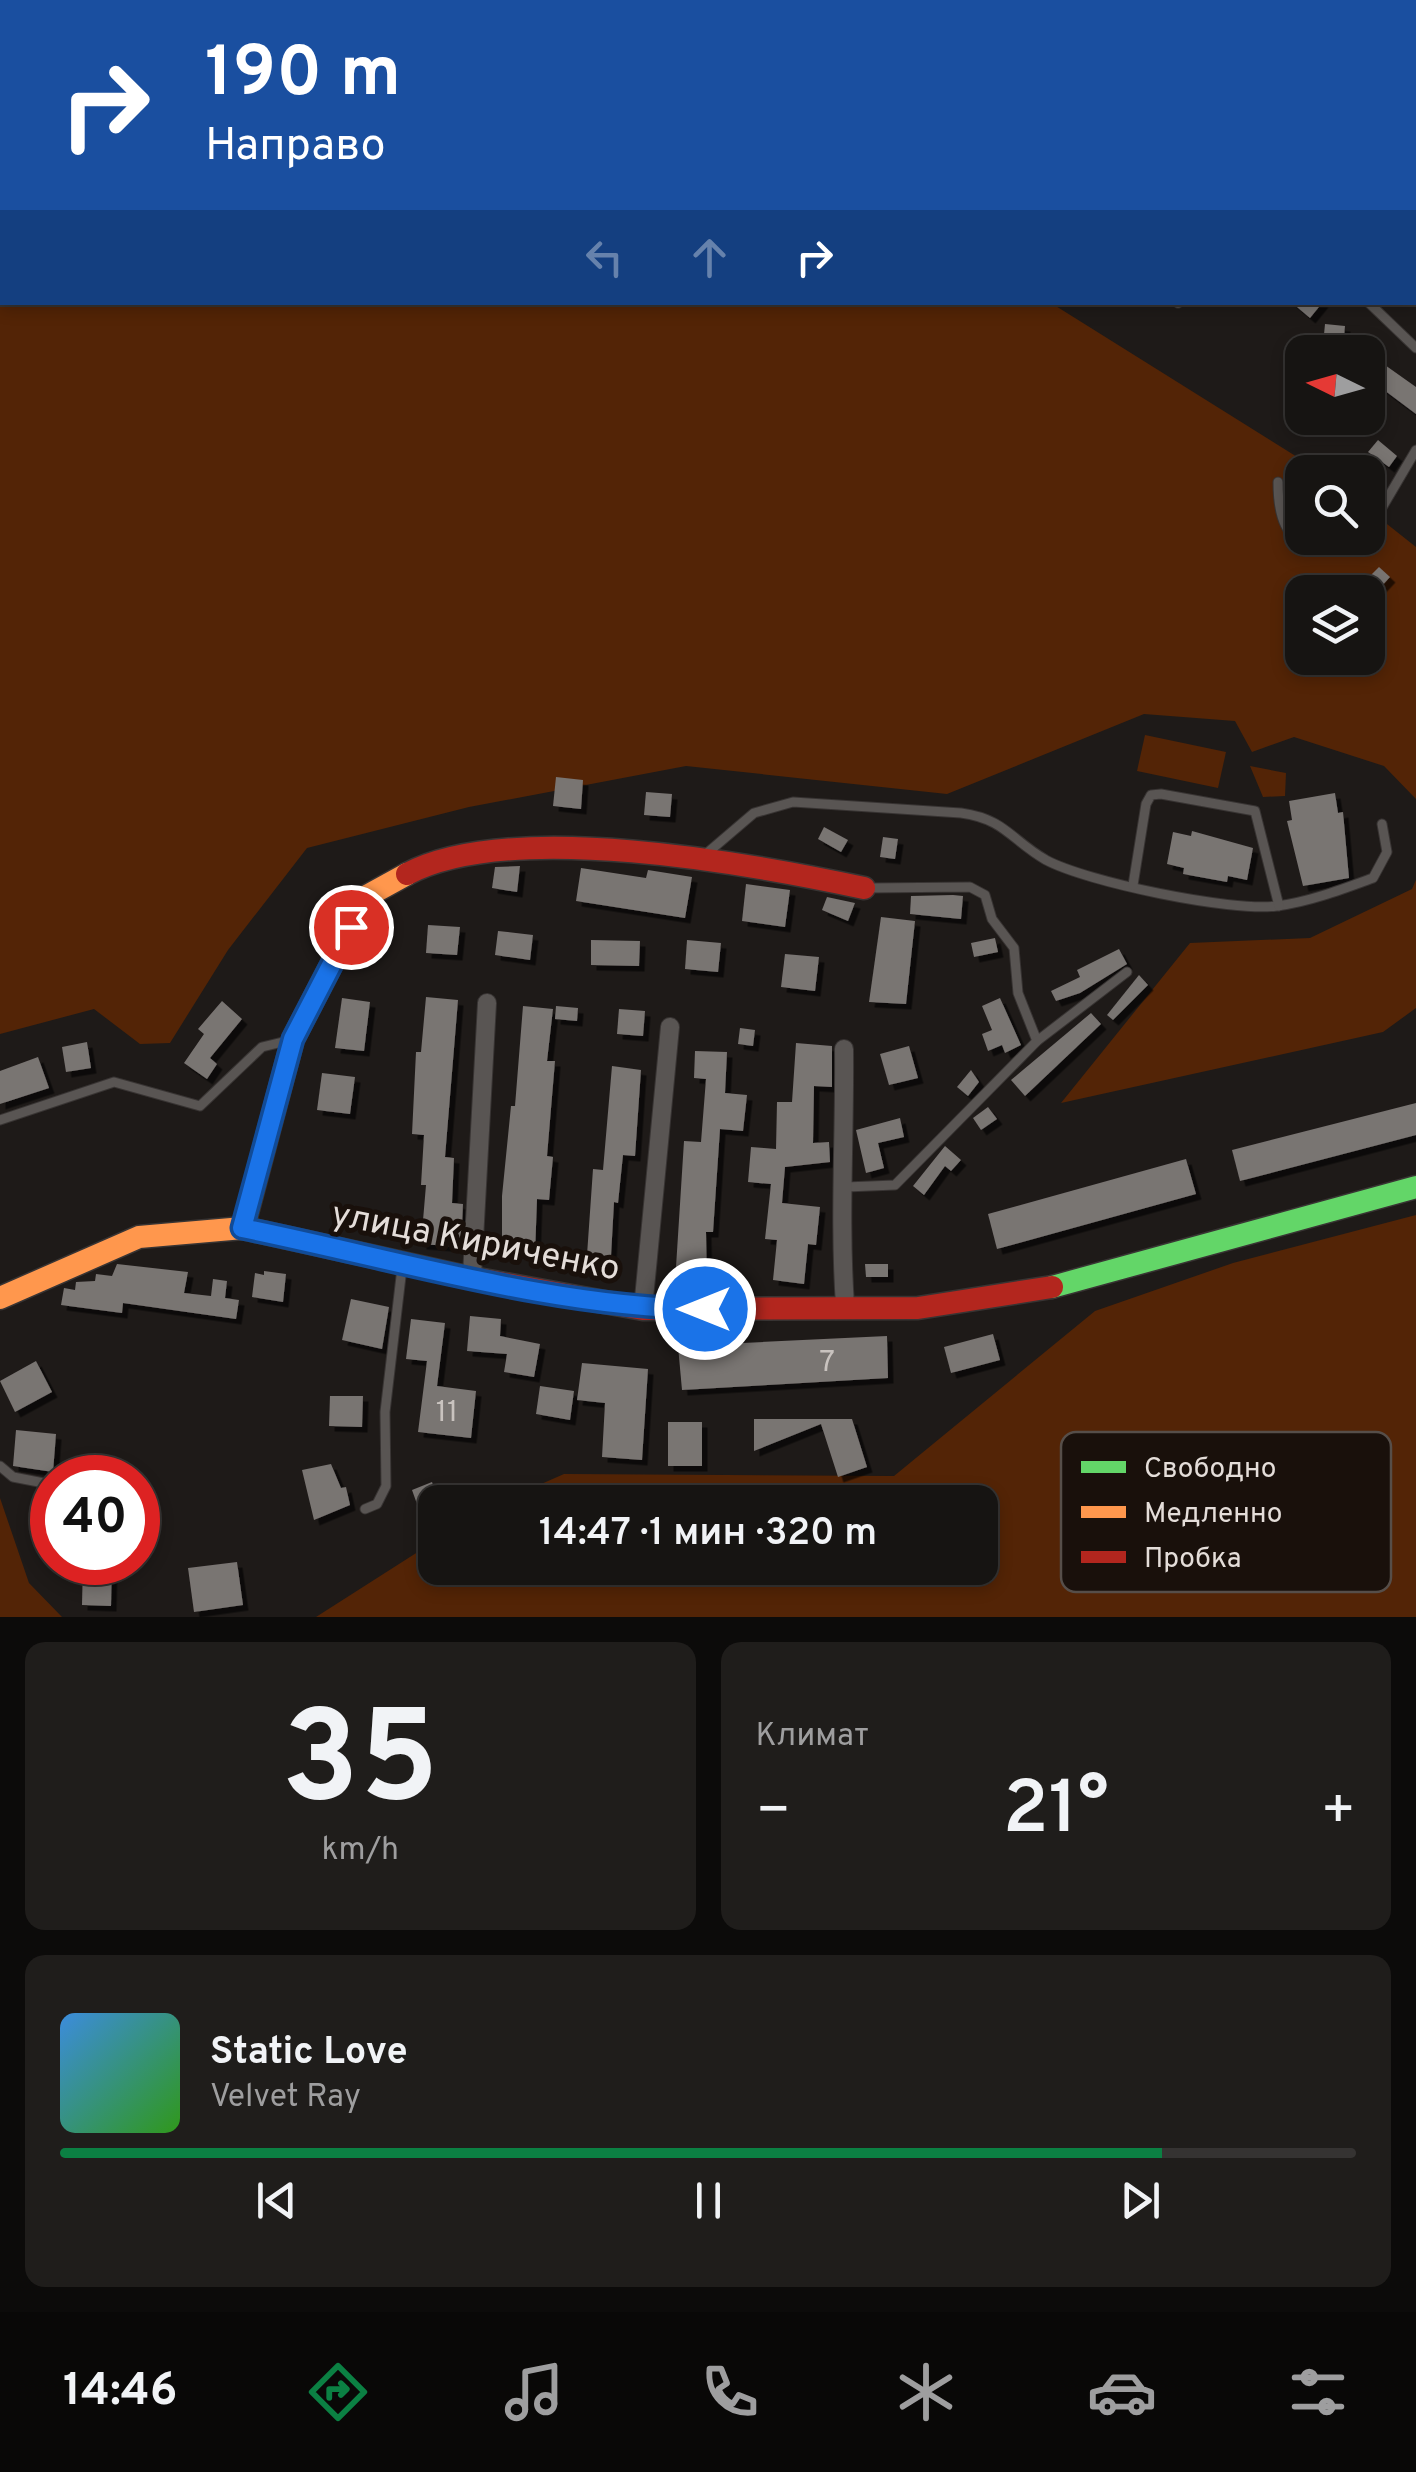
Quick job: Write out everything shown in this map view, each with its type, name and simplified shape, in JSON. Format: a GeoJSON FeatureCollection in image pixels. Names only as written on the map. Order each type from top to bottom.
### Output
{"type":"FeatureCollection","features":[{"type":"Feature","properties":{"kind":"street"},"geometry":{"type":"LineString","coordinates":[[242,1228],[293,1039],[366,896],[421,867],[502,848],[701,859],[864,888]]}},
{"type":"Feature","properties":{"kind":"street"},"geometry":{"type":"LineString","coordinates":[[472,1276],[487,1003]]}},
{"type":"Feature","properties":{"kind":"street"},"geometry":{"type":"LineString","coordinates":[[643,1309],[670,1027]]}},
{"type":"Feature","properties":{"kind":"street"},"geometry":{"type":"LineString","coordinates":[[844,1048],[846,1186],[840,1228],[846,1305]]}},
{"type":"Feature","properties":{"kind":"street","name":"улица Кириченко"},"geometry":{"type":"LineString","coordinates":[[0,1298],[139,1237],[242,1228],[538,1293],[643,1309],[766,1310],[846,1305],[918,1308],[1046,1289],[1416,1187]]}},
{"type":"Feature","properties":{"kind":"lane"},"geometry":{"type":"LineString","coordinates":[[1371,305],[1416,348]]}},
{"type":"Feature","properties":{"kind":"lane"},"geometry":{"type":"LineString","coordinates":[[1385,503],[1416,450]]}},
{"type":"Feature","properties":{"kind":"lane"},"geometry":{"type":"LineString","coordinates":[[1278,482],[1278,516],[1285,528]]}},
{"type":"Feature","properties":{"kind":"lane"},"geometry":{"type":"LineString","coordinates":[[1133,885],[1146,804],[1152,795],[1162,794],[1256,810],[1279,906]]}},
{"type":"Feature","properties":{"kind":"lane"},"geometry":{"type":"LineString","coordinates":[[701,859],[754,813],[793,802],[985,816],[1044,858],[1074,872],[1238,907],[1279,906],[1373,878],[1387,852],[1382,824]]}},
{"type":"Feature","properties":{"kind":"lane"},"geometry":{"type":"LineString","coordinates":[[864,888],[970,887],[986,895],[992,919],[1014,948],[1018,993],[1037,1041]]}},
{"type":"Feature","properties":{"kind":"lane"},"geometry":{"type":"LineString","coordinates":[[846,1186],[895,1185],[1037,1041],[1127,972]]}},
{"type":"Feature","properties":{"kind":"lane"},"geometry":{"type":"LineString","coordinates":[[0,1120],[114,1082],[200,1106],[262,1047],[293,1039]]}},
{"type":"Feature","properties":{"kind":"lane"},"geometry":{"type":"LineString","coordinates":[[366,1509],[383,1498],[386,1486],[385,1412],[402,1261]]}},
{"type":"Feature","properties":{"kind":"lane"},"geometry":{"type":"LineString","coordinates":[[0,1466],[13,1477],[30,1480]]}},
{"type":"Feature","properties":{"kind":"shaded area"},"geometry":{"type":"Polygon","coordinates":[[[0,305],[1054,305],[1294,455],[1285,455],[1285,555],[1385,555],[1385,522],[1416,547],[1416,799],[1384,766],[1294,737],[1252,752],[1235,721],[1144,714],[947,794],[686,766],[469,807],[307,848],[228,950],[170,1043],[140,1044],[94,1009],[0,1034],[0,305]]]}},
{"type":"Feature","properties":{"kind":"shaded area"},"geometry":{"type":"Polygon","coordinates":[[[1145,735],[1226,752],[1218,788],[1137,771],[1145,735]]]}},
{"type":"Feature","properties":{"kind":"shaded area"},"geometry":{"type":"Polygon","coordinates":[[[1250,766],[1286,773],[1285,796],[1263,797],[1250,766]]]}},
{"type":"Feature","properties":{"kind":"shaded area"},"geometry":{"type":"Polygon","coordinates":[[[1416,880],[1416,1008],[1383,1032],[1061,1103],[1190,943],[1310,938],[1412,889],[1416,880]]]}},
{"type":"Feature","properties":{"kind":"shaded area"},"geometry":{"type":"Polygon","coordinates":[[[1416,1215],[1416,1617],[316,1617],[418,1552],[418,1585],[998,1585],[998,1485],[539,1485],[564,1474],[894,1476],[1095,1311],[1233,1263],[1416,1215]]]}},
{"type":"Feature","properties":{"kind":"shaded area"},"geometry":{"type":"Polygon","coordinates":[[[0,1498],[30,1585],[62,1617],[0,1617],[0,1498]]]}},
{"type":"Feature","properties":{"kind":"building"},"geometry":{"type":"Polygon","coordinates":[[[1295,305],[1321,305],[1310,318],[1295,305]]]}},
{"type":"Feature","properties":{"kind":"building"},"geometry":{"type":"Polygon","coordinates":[[[1325,324],[1345,326],[1344,335],[1324,335],[1325,324]]]}},
{"type":"Feature","properties":{"kind":"building"},"geometry":{"type":"Polygon","coordinates":[[[1385,365],[1416,387],[1416,414],[1385,391],[1385,365]]]}},
{"type":"Feature","properties":{"kind":"building"},"geometry":{"type":"Polygon","coordinates":[[[1378,440],[1397,456],[1389,467],[1385,455],[1368,452],[1378,440]]]}},
{"type":"Feature","properties":{"kind":"building"},"geometry":{"type":"Polygon","coordinates":[[[1379,567],[1390,577],[1385,582],[1385,575],[1371,575],[1379,567]]]}},
{"type":"Feature","properties":{"kind":"building"},"geometry":{"type":"Polygon","coordinates":[[[556,777],[583,780],[581,809],[553,806],[556,777]]]}},
{"type":"Feature","properties":{"kind":"building"},"geometry":{"type":"Polygon","coordinates":[[[646,792],[672,794],[670,817],[644,815],[646,792]]]}},
{"type":"Feature","properties":{"kind":"building"},"geometry":{"type":"Polygon","coordinates":[[[1335,793],[1338,813],[1343,812],[1349,878],[1303,886],[1287,821],[1292,820],[1289,801],[1335,793]]]}},
{"type":"Feature","properties":{"kind":"building"},"geometry":{"type":"Polygon","coordinates":[[[824,827],[848,840],[841,852],[818,839],[824,827]]]}},
{"type":"Feature","properties":{"kind":"building"},"geometry":{"type":"Polygon","coordinates":[[[1192,831],[1253,848],[1247,880],[1228,876],[1227,882],[1183,874],[1184,868],[1167,864],[1173,832],[1191,836],[1192,831]]]}},
{"type":"Feature","properties":{"kind":"building"},"geometry":{"type":"Polygon","coordinates":[[[883,837],[898,839],[895,859],[880,857],[883,837]]]}},
{"type":"Feature","properties":{"kind":"building"},"geometry":{"type":"Polygon","coordinates":[[[520,866],[517,892],[492,888],[495,867],[520,866]]]}},
{"type":"Feature","properties":{"kind":"building"},"geometry":{"type":"Polygon","coordinates":[[[581,868],[646,878],[648,870],[692,877],[685,918],[576,901],[581,868]]]}},
{"type":"Feature","properties":{"kind":"building"},"geometry":{"type":"Polygon","coordinates":[[[746,884],[790,890],[785,927],[742,921],[746,884]]]}},
{"type":"Feature","properties":{"kind":"building"},"geometry":{"type":"Polygon","coordinates":[[[911,896],[963,896],[961,919],[910,914],[911,896]]]}},
{"type":"Feature","properties":{"kind":"building"},"geometry":{"type":"Polygon","coordinates":[[[827,897],[855,903],[848,921],[822,910],[827,897]]]}},
{"type":"Feature","properties":{"kind":"building"},"geometry":{"type":"Polygon","coordinates":[[[881,917],[915,921],[906,1004],[869,1002],[881,917]]]}},
{"type":"Feature","properties":{"kind":"building"},"geometry":{"type":"Polygon","coordinates":[[[428,925],[460,927],[457,955],[426,953],[428,925]]]}},
{"type":"Feature","properties":{"kind":"building"},"geometry":{"type":"Polygon","coordinates":[[[498,931],[533,935],[530,960],[495,955],[498,931]]]}},
{"type":"Feature","properties":{"kind":"building"},"geometry":{"type":"Polygon","coordinates":[[[995,938],[998,952],[974,957],[971,943],[995,938]]]}},
{"type":"Feature","properties":{"kind":"building"},"geometry":{"type":"Polygon","coordinates":[[[591,940],[640,941],[639,966],[591,965],[591,940]]]}},
{"type":"Feature","properties":{"kind":"building"},"geometry":{"type":"Polygon","coordinates":[[[687,940],[721,943],[718,972],[685,969],[687,940]]]}},
{"type":"Feature","properties":{"kind":"building"},"geometry":{"type":"Polygon","coordinates":[[[1119,949],[1127,964],[1080,993],[1056,1001],[1051,991],[1080,977],[1077,970],[1119,949]]]}},
{"type":"Feature","properties":{"kind":"building"},"geometry":{"type":"Polygon","coordinates":[[[785,954],[819,957],[815,991],[781,987],[785,954]]]}},
{"type":"Feature","properties":{"kind":"building"},"geometry":{"type":"Polygon","coordinates":[[[1139,975],[1148,985],[1113,1020],[1107,1015],[1139,975]]]}},
{"type":"Feature","properties":{"kind":"building"},"geometry":{"type":"Polygon","coordinates":[[[426,997],[458,1000],[445,1157],[454,1158],[452,1203],[463,1204],[461,1247],[421,1244],[426,1185],[421,1185],[424,1135],[412,1134],[416,1052],[421,1052],[426,997]]]}},
{"type":"Feature","properties":{"kind":"building"},"geometry":{"type":"Polygon","coordinates":[[[342,998],[370,1002],[364,1051],[335,1048],[342,998]]]}},
{"type":"Feature","properties":{"kind":"building"},"geometry":{"type":"Polygon","coordinates":[[[1000,998],[1021,1045],[1005,1053],[1002,1045],[988,1051],[982,1034],[992,1030],[982,1006],[1000,998]]]}},
{"type":"Feature","properties":{"kind":"building"},"geometry":{"type":"Polygon","coordinates":[[[222,1001],[242,1019],[210,1058],[217,1064],[207,1079],[184,1063],[204,1034],[198,1029],[222,1001]]]}},
{"type":"Feature","properties":{"kind":"building"},"geometry":{"type":"Polygon","coordinates":[[[523,1006],[553,1009],[547,1061],[555,1061],[547,1156],[553,1157],[549,1200],[537,1199],[535,1254],[502,1252],[502,1196],[511,1106],[515,1106],[523,1006]]]}},
{"type":"Feature","properties":{"kind":"building"},"geometry":{"type":"Polygon","coordinates":[[[556,1006],[578,1008],[577,1021],[555,1019],[556,1006]]]}},
{"type":"Feature","properties":{"kind":"building"},"geometry":{"type":"Polygon","coordinates":[[[619,1009],[645,1011],[643,1036],[617,1034],[619,1009]]]}},
{"type":"Feature","properties":{"kind":"building"},"geometry":{"type":"Polygon","coordinates":[[[1091,1013],[1101,1024],[1025,1096],[1011,1080],[1091,1013]]]}},
{"type":"Feature","properties":{"kind":"building"},"geometry":{"type":"Polygon","coordinates":[[[740,1028],[755,1030],[753,1046],[738,1044],[740,1028]]]}},
{"type":"Feature","properties":{"kind":"building"},"geometry":{"type":"Polygon","coordinates":[[[87,1042],[91,1068],[66,1072],[62,1047],[87,1042]]]}},
{"type":"Feature","properties":{"kind":"building"},"geometry":{"type":"Polygon","coordinates":[[[796,1043],[832,1046],[832,1087],[814,1086],[813,1143],[829,1142],[830,1162],[785,1167],[782,1203],[820,1207],[816,1245],[808,1244],[804,1284],[773,1280],[777,1240],[765,1239],[771,1184],[748,1182],[751,1147],[776,1149],[777,1102],[792,1102],[796,1043]]]}},
{"type":"Feature","properties":{"kind":"building"},"geometry":{"type":"Polygon","coordinates":[[[909,1046],[918,1078],[889,1085],[880,1054],[909,1046]]]}},
{"type":"Feature","properties":{"kind":"building"},"geometry":{"type":"Polygon","coordinates":[[[695,1051],[727,1052],[725,1093],[747,1095],[743,1131],[720,1129],[713,1232],[706,1232],[707,1282],[675,1283],[684,1141],[701,1142],[706,1079],[694,1078],[695,1051]]]}},
{"type":"Feature","properties":{"kind":"building"},"geometry":{"type":"Polygon","coordinates":[[[38,1057],[49,1088],[0,1104],[0,1071],[38,1057]]]}},
{"type":"Feature","properties":{"kind":"building"},"geometry":{"type":"Polygon","coordinates":[[[612,1066],[641,1070],[635,1156],[623,1155],[618,1203],[614,1202],[611,1256],[587,1255],[593,1169],[603,1170],[612,1066]]]}},
{"type":"Feature","properties":{"kind":"building"},"geometry":{"type":"Polygon","coordinates":[[[971,1070],[979,1082],[968,1096],[957,1087],[971,1070]]]}},
{"type":"Feature","properties":{"kind":"building"},"geometry":{"type":"Polygon","coordinates":[[[322,1073],[355,1077],[350,1114],[317,1110],[322,1073]]]}},
{"type":"Feature","properties":{"kind":"building"},"geometry":{"type":"Polygon","coordinates":[[[1416,1103],[1416,1135],[1240,1181],[1232,1150],[1416,1103]]]}},
{"type":"Feature","properties":{"kind":"building"},"geometry":{"type":"Polygon","coordinates":[[[988,1107],[997,1119],[981,1130],[973,1118],[988,1107]]]}},
{"type":"Feature","properties":{"kind":"building"},"geometry":{"type":"Polygon","coordinates":[[[900,1118],[904,1137],[878,1143],[884,1168],[866,1173],[856,1130],[900,1118]]]}},
{"type":"Feature","properties":{"kind":"building"},"geometry":{"type":"Polygon","coordinates":[[[945,1146],[961,1160],[951,1171],[945,1166],[924,1195],[913,1186],[945,1146]]]}},
{"type":"Feature","properties":{"kind":"building"},"geometry":{"type":"Polygon","coordinates":[[[1186,1159],[1196,1194],[997,1249],[988,1214],[1186,1159]]]}},
{"type":"Feature","properties":{"kind":"building"},"geometry":{"type":"Polygon","coordinates":[[[117,1264],[188,1272],[184,1293],[211,1296],[213,1279],[227,1281],[225,1298],[239,1300],[236,1319],[123,1303],[122,1313],[61,1305],[64,1288],[75,1290],[76,1282],[95,1281],[96,1274],[112,1276],[117,1264]]]}},
{"type":"Feature","properties":{"kind":"building"},"geometry":{"type":"Polygon","coordinates":[[[865,1264],[888,1264],[888,1277],[866,1277],[865,1264]]]}},
{"type":"Feature","properties":{"kind":"building"},"geometry":{"type":"Polygon","coordinates":[[[264,1271],[286,1274],[283,1302],[252,1297],[255,1273],[264,1275],[264,1271]]]}},
{"type":"Feature","properties":{"kind":"building"},"geometry":{"type":"Polygon","coordinates":[[[351,1299],[389,1307],[382,1349],[342,1340],[351,1299]]]}},
{"type":"Feature","properties":{"kind":"building"},"geometry":{"type":"Polygon","coordinates":[[[470,1316],[501,1319],[500,1336],[540,1344],[534,1377],[504,1372],[507,1354],[467,1351],[470,1316]]]}},
{"type":"Feature","properties":{"kind":"building"},"geometry":{"type":"Polygon","coordinates":[[[411,1319],[445,1323],[437,1386],[476,1391],[471,1438],[418,1432],[427,1361],[406,1359],[411,1319]]]}},
{"type":"Feature","properties":{"kind":"building"},"geometry":{"type":"Polygon","coordinates":[[[993,1334],[1000,1360],[951,1373],[944,1347],[993,1334]]]}},
{"type":"Feature","properties":{"kind":"building"},"geometry":{"type":"Polygon","coordinates":[[[887,1336],[888,1378],[682,1390],[678,1346],[887,1336]]]}},
{"type":"Feature","properties":{"kind":"building"},"geometry":{"type":"Polygon","coordinates":[[[36,1361],[52,1392],[15,1412],[0,1381],[36,1361]]]}},
{"type":"Feature","properties":{"kind":"building"},"geometry":{"type":"Polygon","coordinates":[[[582,1363],[648,1369],[642,1460],[602,1457],[605,1403],[577,1400],[582,1363]]]}},
{"type":"Feature","properties":{"kind":"building"},"geometry":{"type":"Polygon","coordinates":[[[540,1386],[574,1391],[570,1420],[536,1414],[540,1386]]]}},
{"type":"Feature","properties":{"kind":"building"},"geometry":{"type":"Polygon","coordinates":[[[330,1396],[363,1396],[362,1427],[329,1426],[330,1396]]]}},
{"type":"Feature","properties":{"kind":"building"},"geometry":{"type":"Polygon","coordinates":[[[754,1419],[852,1419],[867,1467],[838,1477],[821,1424],[754,1451],[754,1419]]]}},
{"type":"Feature","properties":{"kind":"building"},"geometry":{"type":"Polygon","coordinates":[[[668,1422],[702,1422],[702,1466],[668,1466],[668,1422]]]}},
{"type":"Feature","properties":{"kind":"building"},"geometry":{"type":"Polygon","coordinates":[[[16,1430],[56,1434],[54,1455],[30,1455],[30,1469],[13,1466],[16,1430]]]}},
{"type":"Feature","properties":{"kind":"building"},"geometry":{"type":"Polygon","coordinates":[[[331,1464],[341,1488],[346,1487],[350,1505],[314,1520],[302,1470],[331,1464]]]}},
{"type":"Feature","properties":{"kind":"building"},"geometry":{"type":"Polygon","coordinates":[[[237,1562],[243,1605],[194,1612],[188,1568],[237,1562]]]}},
{"type":"Feature","properties":{"kind":"building"},"geometry":{"type":"Polygon","coordinates":[[[82,1585],[111,1585],[111,1606],[82,1605],[82,1585]]]}},
{"type":"Feature","properties":{"kind":"traffic: fast"},"geometry":{"type":"LineString","coordinates":[[1052,1287],[1416,1187]]}},
{"type":"Feature","properties":{"kind":"traffic: slow"},"geometry":{"type":"LineString","coordinates":[[243,1228],[293,1039],[367,896],[407,874]]}},
{"type":"Feature","properties":{"kind":"traffic: slow"},"geometry":{"type":"LineString","coordinates":[[0,1298],[139,1237],[243,1228],[461,1276]]}},
{"type":"Feature","properties":{"kind":"traffic: jam"},"geometry":{"type":"LineString","coordinates":[[407,874],[452,858],[506,850],[567,848],[697,859],[864,888]]}},
{"type":"Feature","properties":{"kind":"traffic: jam"},"geometry":{"type":"LineString","coordinates":[[461,1276],[643,1309],[918,1308],[1052,1287]]}},
{"type":"Feature","properties":{"kind":"route"},"geometry":{"type":"LineString","coordinates":[[351,927],[293,1039],[252,1206],[242,1228],[538,1293],[643,1309],[705,1309]]}}]}
